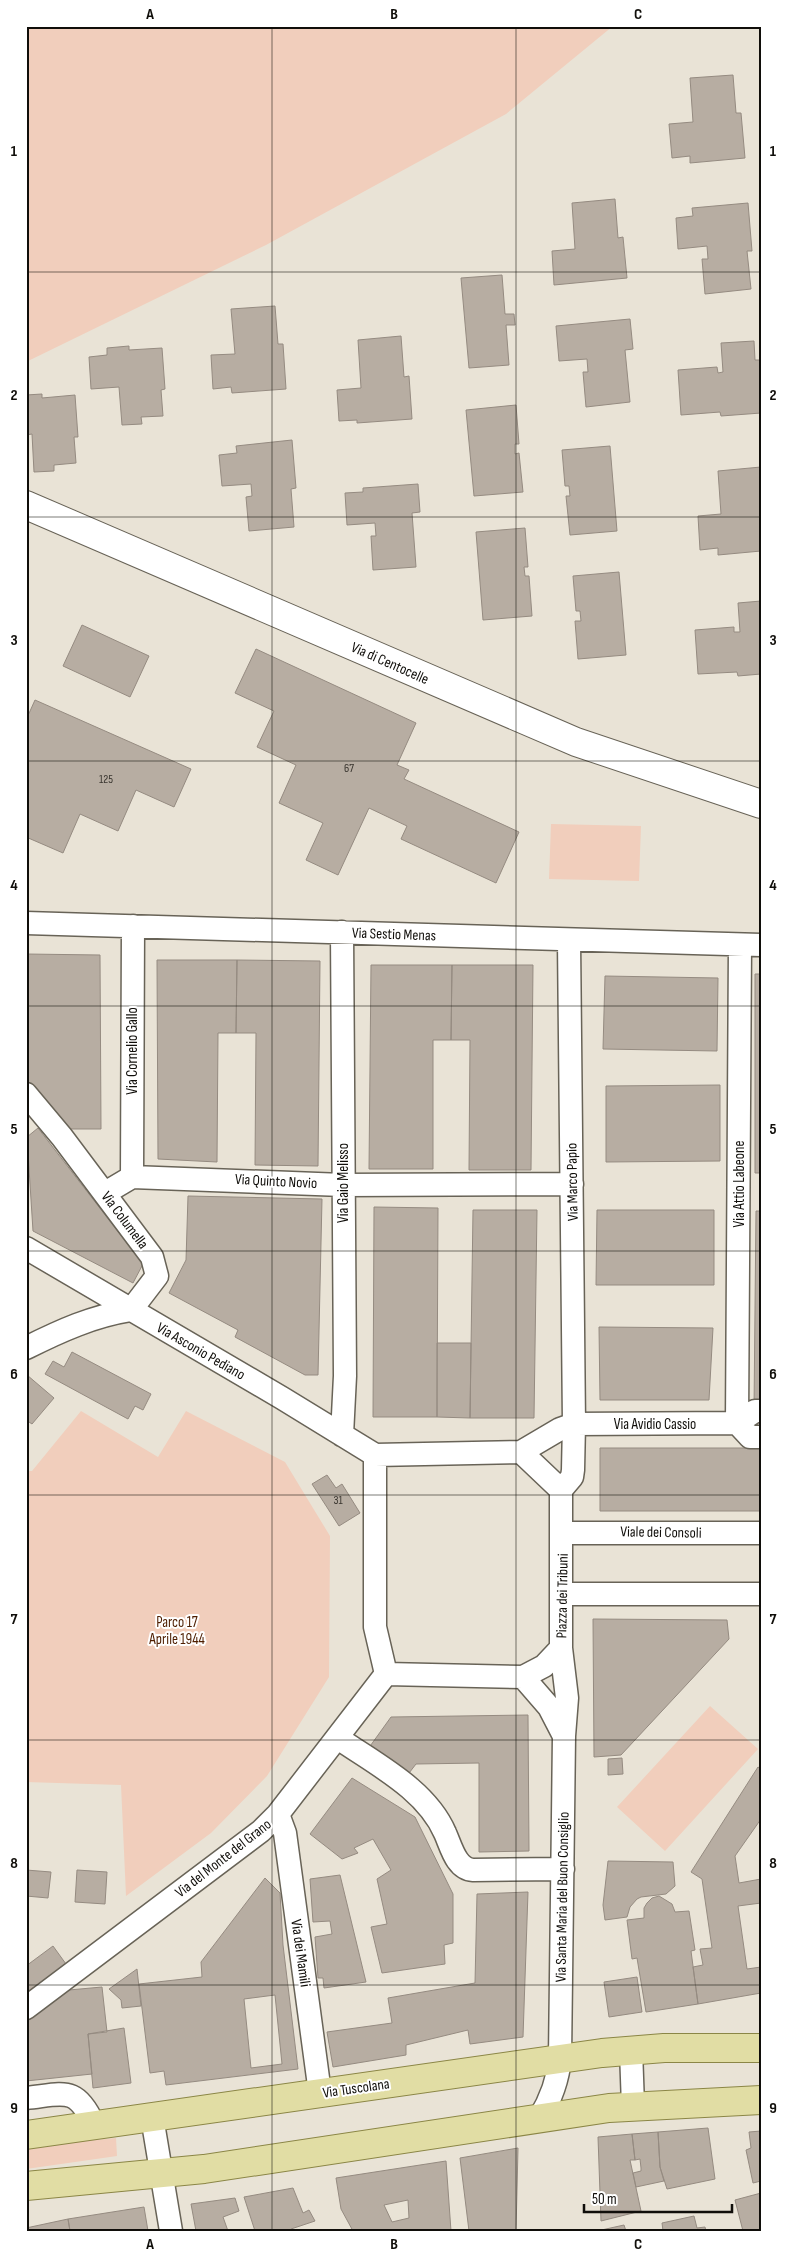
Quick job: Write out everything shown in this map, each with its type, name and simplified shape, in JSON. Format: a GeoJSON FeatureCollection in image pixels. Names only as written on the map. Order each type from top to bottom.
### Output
{"type":"FeatureCollection","features":[{"type":"Feature","properties":{"kind":"main road","name":"Via Tuscolana"},"geometry":{"type":"LineString","coordinates":[[26,2135],[560,2058],[631,2050],[761,2048]]}},
{"type":"Feature","properties":{"kind":"main road"},"geometry":{"type":"LineString","coordinates":[[26,2186],[162,2174],[633,2106],[761,2100]]}},
{"type":"Feature","properties":{"kind":"street","name":"Via di Centocelle"},"geometry":{"type":"LineString","coordinates":[[26,505],[576,742],[761,804]]}},
{"type":"Feature","properties":{"kind":"street","name":"Via Sestio Menas"},"geometry":{"type":"LineString","coordinates":[[26,923],[569,941],[751,945]]}},
{"type":"Feature","properties":{"kind":"street","name":"Via Cornelio Gallo"},"geometry":{"type":"LineString","coordinates":[[132,1177],[133,926]]}},
{"type":"Feature","properties":{"kind":"street","name":"Via Gaio Melisso"},"geometry":{"type":"LineString","coordinates":[[342,932],[345,1376],[342,1435]]}},
{"type":"Feature","properties":{"kind":"street","name":"Via Marco Papio"},"geometry":{"type":"LineString","coordinates":[[561,1490],[572,1477],[574,1424],[569,941]]}},
{"type":"Feature","properties":{"kind":"street","name":"Via Attio Labeone"},"geometry":{"type":"LineString","coordinates":[[737,1423],[751,945]]}},
{"type":"Feature","properties":{"kind":"street","name":"Via Columella"},"geometry":{"type":"LineString","coordinates":[[26,1094],[105,1193],[152,1257],[157,1276],[131,1310]]}},
{"type":"Feature","properties":{"kind":"street","name":"Via Quinto Novio"},"geometry":{"type":"LineString","coordinates":[[132,1177],[343,1184],[572,1184]]}},
{"type":"Feature","properties":{"kind":"street"},"geometry":{"type":"LineString","coordinates":[[105,1193],[132,1177]]}},
{"type":"Feature","properties":{"kind":"street","name":"Via Asconio Pediano"},"geometry":{"type":"LineString","coordinates":[[26,1248],[374,1455]]}},
{"type":"Feature","properties":{"kind":"street"},"geometry":{"type":"LineString","coordinates":[[26,1348],[64,1330],[96,1318],[131,1310]]}},
{"type":"Feature","properties":{"kind":"street","name":"Via Avidio Cassio"},"geometry":{"type":"LineString","coordinates":[[574,1424],[737,1423],[755,1412],[761,1412]]}},
{"type":"Feature","properties":{"kind":"street"},"geometry":{"type":"LineString","coordinates":[[737,1423],[750,1437],[761,1437]]}},
{"type":"Feature","properties":{"kind":"street"},"geometry":{"type":"LineString","coordinates":[[386,1674],[377,1644],[375,1627],[374,1455],[521,1452],[560,1428],[574,1424]]}},
{"type":"Feature","properties":{"kind":"street"},"geometry":{"type":"LineString","coordinates":[[521,1452],[561,1490]]}},
{"type":"Feature","properties":{"kind":"street","name":"Piazza dei Tribuni"},"geometry":{"type":"LineString","coordinates":[[386,1674],[523,1676],[544,1666],[561,1648],[561,1490]]}},
{"type":"Feature","properties":{"kind":"street","name":"Viale dei Consoli"},"geometry":{"type":"LineString","coordinates":[[562,1533],[761,1533]]}},
{"type":"Feature","properties":{"kind":"street"},"geometry":{"type":"LineString","coordinates":[[562,1594],[761,1594]]}},
{"type":"Feature","properties":{"kind":"street","name":"Via Santa Maria del Buon Consiglio"},"geometry":{"type":"LineString","coordinates":[[560,2058],[566,1698],[561,1648]]}},
{"type":"Feature","properties":{"kind":"street","name":"Via del Monte del Grano"},"geometry":{"type":"LineString","coordinates":[[26,2008],[224,1861],[278,1814],[386,1674]]}},
{"type":"Feature","properties":{"kind":"street","name":"Via Santa Maria del Buon Consiglio"},"geometry":{"type":"LineString","coordinates":[[523,1676],[549,1707],[564,1736]]}},
{"type":"Feature","properties":{"kind":"street"},"geometry":{"type":"LineString","coordinates":[[338,1738],[423,1800],[439,1820],[458,1862],[464,1868],[473,1870],[563,1869]]}},
{"type":"Feature","properties":{"kind":"street","name":"Via dei Mamili"},"geometry":{"type":"LineString","coordinates":[[278,1814],[284,1828],[320,2093]]}},
{"type":"Feature","properties":{"kind":"street"},"geometry":{"type":"LineString","coordinates":[[631,2050],[633,2106]]}},
{"type":"Feature","properties":{"kind":"street"},"geometry":{"type":"LineString","coordinates":[[539,2119],[556,2082],[560,2058]]}},
{"type":"Feature","properties":{"kind":"street"},"geometry":{"type":"LineString","coordinates":[[26,2098],[72,2095],[83,2103],[94,2125]]}},
{"type":"Feature","properties":{"kind":"street"},"geometry":{"type":"LineString","coordinates":[[152,2117],[171,2231]]}},
{"type":"Feature","properties":{"kind":"green space"},"geometry":{"type":"Polygon","coordinates":[[[26,26],[613,26],[506,114],[266,245],[26,362],[26,26]]]}},
{"type":"Feature","properties":{"kind":"green space"},"geometry":{"type":"Polygon","coordinates":[[[551,824],[641,826],[639,881],[549,879],[551,824]]]}},
{"type":"Feature","properties":{"kind":"green space","name":"Parco 17 Aprile 1944"},"geometry":{"type":"Polygon","coordinates":[[[81,1411],[158,1457],[186,1411],[285,1462],[330,1536],[329,1677],[267,1776],[211,1833],[126,1896],[121,1785],[26,1782],[26,1471],[32,1471],[81,1411]]]}},
{"type":"Feature","properties":{"kind":"green space"},"geometry":{"type":"Polygon","coordinates":[[[710,1706],[758,1749],[665,1851],[617,1807],[710,1706]]]}},
{"type":"Feature","properties":{"kind":"green space"},"geometry":{"type":"Polygon","coordinates":[[[116,2138],[117,2156],[26,2169],[26,2146],[116,2138]]]}},
{"type":"Feature","properties":{"kind":"building"},"geometry":{"type":"Polygon","coordinates":[[[733,75],[736,113],[741,113],[745,158],[690,163],[690,156],[672,158],[669,124],[693,122],[690,78],[733,75]]]}},
{"type":"Feature","properties":{"kind":"building"},"geometry":{"type":"Polygon","coordinates":[[[615,199],[618,238],[623,237],[627,278],[554,285],[552,251],[575,249],[572,203],[615,199]]]}},
{"type":"Feature","properties":{"kind":"building"},"geometry":{"type":"Polygon","coordinates":[[[748,203],[752,251],[747,251],[751,289],[705,294],[702,259],[708,259],[707,246],[678,249],[676,218],[693,216],[692,208],[748,203]]]}},
{"type":"Feature","properties":{"kind":"building"},"geometry":{"type":"Polygon","coordinates":[[[502,275],[505,314],[514,314],[515,325],[506,325],[509,365],[469,368],[461,278],[502,275]]]}},
{"type":"Feature","properties":{"kind":"building"},"geometry":{"type":"Polygon","coordinates":[[[275,306],[278,344],[283,344],[286,389],[232,393],[231,387],[213,389],[211,355],[235,354],[231,309],[275,306]]]}},
{"type":"Feature","properties":{"kind":"building"},"geometry":{"type":"Polygon","coordinates":[[[630,319],[633,349],[625,350],[630,402],[586,407],[583,372],[588,372],[587,359],[559,361],[556,326],[630,319]]]}},
{"type":"Feature","properties":{"kind":"building"},"geometry":{"type":"Polygon","coordinates":[[[401,336],[404,377],[409,376],[412,419],[357,423],[357,420],[339,421],[337,390],[361,388],[358,340],[401,336]]]}},
{"type":"Feature","properties":{"kind":"building"},"geometry":{"type":"Polygon","coordinates":[[[754,341],[755,360],[760,360],[761,413],[721,416],[720,412],[681,415],[678,370],[717,367],[718,373],[723,372],[721,343],[754,341]]]}},
{"type":"Feature","properties":{"kind":"building"},"geometry":{"type":"Polygon","coordinates":[[[129,346],[129,350],[162,348],[165,389],[161,390],[163,416],[141,417],[142,424],[122,425],[119,387],[91,389],[89,357],[107,355],[107,348],[129,346]]]}},
{"type":"Feature","properties":{"kind":"building"},"geometry":{"type":"Polygon","coordinates":[[[42,394],[42,398],[75,395],[78,437],[74,437],[76,463],[54,465],[54,471],[34,472],[32,434],[26,435],[26,395],[42,394]]]}},
{"type":"Feature","properties":{"kind":"building"},"geometry":{"type":"Polygon","coordinates":[[[516,405],[519,444],[515,444],[515,454],[519,453],[523,492],[474,496],[466,410],[516,405]]]}},
{"type":"Feature","properties":{"kind":"building"},"geometry":{"type":"Polygon","coordinates":[[[292,440],[296,488],[291,489],[294,527],[249,531],[246,497],[252,496],[251,484],[222,486],[219,455],[237,453],[236,446],[292,440]]]}},
{"type":"Feature","properties":{"kind":"building"},"geometry":{"type":"Polygon","coordinates":[[[610,446],[617,531],[570,535],[566,496],[570,496],[569,486],[565,486],[562,450],[610,446]]]}},
{"type":"Feature","properties":{"kind":"building"},"geometry":{"type":"Polygon","coordinates":[[[761,467],[761,551],[718,555],[718,548],[700,550],[698,516],[721,514],[718,471],[761,467]]]}},
{"type":"Feature","properties":{"kind":"building"},"geometry":{"type":"Polygon","coordinates":[[[418,484],[420,512],[412,513],[416,567],[373,570],[371,536],[376,536],[375,523],[347,525],[345,493],[363,492],[363,488],[418,484]]]}},
{"type":"Feature","properties":{"kind":"building"},"geometry":{"type":"Polygon","coordinates":[[[525,528],[528,567],[524,567],[525,576],[529,576],[532,616],[483,620],[476,532],[525,528]]]}},
{"type":"Feature","properties":{"kind":"building"},"geometry":{"type":"Polygon","coordinates":[[[619,572],[626,655],[578,659],[575,621],[581,621],[580,611],[576,611],[573,576],[619,572]]]}},
{"type":"Feature","properties":{"kind":"building"},"geometry":{"type":"Polygon","coordinates":[[[761,601],[761,674],[738,676],[737,672],[698,674],[695,630],[734,627],[734,632],[740,632],[738,603],[761,601]]]}},
{"type":"Feature","properties":{"kind":"building"},"geometry":{"type":"Polygon","coordinates":[[[82,625],[149,656],[130,697],[63,666],[82,625]]]}},
{"type":"Feature","properties":{"kind":"building"},"geometry":{"type":"Polygon","coordinates":[[[256,649],[416,723],[397,765],[409,770],[404,779],[519,832],[496,883],[401,839],[407,826],[369,808],[338,875],[306,860],[323,823],[279,803],[296,765],[257,747],[274,711],[235,693],[256,649]]]}},
{"type":"Feature","properties":{"kind":"building"},"geometry":{"type":"Polygon","coordinates":[[[35,700],[191,769],[174,807],[136,790],[118,831],[80,814],[63,853],[26,837],[26,720],[35,700]]]}},
{"type":"Feature","properties":{"kind":"building"},"geometry":{"type":"Polygon","coordinates":[[[26,954],[100,955],[101,1129],[66,1129],[65,1125],[26,1081],[26,954]]]}},
{"type":"Feature","properties":{"kind":"building"},"geometry":{"type":"Polygon","coordinates":[[[157,960],[237,960],[236,1033],[218,1033],[217,1162],[158,1159],[157,960]]]}},
{"type":"Feature","properties":{"kind":"building"},"geometry":{"type":"Polygon","coordinates":[[[237,960],[320,961],[318,1166],[255,1165],[256,1033],[236,1033],[237,960]]]}},
{"type":"Feature","properties":{"kind":"building"},"geometry":{"type":"Polygon","coordinates":[[[371,965],[452,965],[451,1040],[433,1040],[433,1169],[369,1169],[371,965]]]}},
{"type":"Feature","properties":{"kind":"building"},"geometry":{"type":"Polygon","coordinates":[[[452,965],[533,965],[531,1170],[469,1170],[470,1040],[451,1040],[452,965]]]}},
{"type":"Feature","properties":{"kind":"building"},"geometry":{"type":"Polygon","coordinates":[[[755,974],[761,974],[761,1173],[755,1173],[755,974]]]}},
{"type":"Feature","properties":{"kind":"building"},"geometry":{"type":"Polygon","coordinates":[[[605,976],[718,978],[717,1051],[603,1049],[605,976]]]}},
{"type":"Feature","properties":{"kind":"building"},"geometry":{"type":"Polygon","coordinates":[[[720,1085],[720,1161],[606,1162],[606,1086],[720,1085]]]}},
{"type":"Feature","properties":{"kind":"building"},"geometry":{"type":"Polygon","coordinates":[[[38,1128],[143,1264],[133,1283],[33,1231],[27,1137],[38,1128]]]}},
{"type":"Feature","properties":{"kind":"building"},"geometry":{"type":"Polygon","coordinates":[[[188,1196],[322,1199],[318,1375],[305,1375],[235,1337],[238,1330],[169,1293],[186,1260],[188,1196]]]}},
{"type":"Feature","properties":{"kind":"building"},"geometry":{"type":"Polygon","coordinates":[[[374,1207],[438,1208],[437,1417],[373,1417],[374,1207]]]}},
{"type":"Feature","properties":{"kind":"building"},"geometry":{"type":"Polygon","coordinates":[[[473,1210],[537,1210],[534,1418],[470,1418],[473,1210]]]}},
{"type":"Feature","properties":{"kind":"building"},"geometry":{"type":"Polygon","coordinates":[[[597,1210],[714,1210],[714,1285],[596,1285],[597,1210]]]}},
{"type":"Feature","properties":{"kind":"building"},"geometry":{"type":"Polygon","coordinates":[[[756,1211],[761,1211],[761,1409],[754,1409],[756,1211]]]}},
{"type":"Feature","properties":{"kind":"building"},"geometry":{"type":"Polygon","coordinates":[[[599,1327],[713,1328],[709,1400],[600,1400],[599,1327]]]}},
{"type":"Feature","properties":{"kind":"building"},"geometry":{"type":"Polygon","coordinates":[[[437,1343],[471,1343],[470,1418],[437,1417],[437,1343]]]}},
{"type":"Feature","properties":{"kind":"building"},"geometry":{"type":"Polygon","coordinates":[[[72,1352],[151,1394],[143,1410],[135,1406],[128,1419],[45,1374],[53,1361],[64,1367],[72,1352]]]}},
{"type":"Feature","properties":{"kind":"building"},"geometry":{"type":"Polygon","coordinates":[[[27,1375],[54,1398],[32,1424],[26,1420],[27,1375]]]}},
{"type":"Feature","properties":{"kind":"building"},"geometry":{"type":"Polygon","coordinates":[[[600,1448],[761,1448],[761,1511],[600,1511],[600,1448]]]}},
{"type":"Feature","properties":{"kind":"building"},"geometry":{"type":"Polygon","coordinates":[[[327,1475],[336,1488],[342,1484],[360,1513],[339,1526],[312,1484],[327,1475]]]}},
{"type":"Feature","properties":{"kind":"building"},"geometry":{"type":"Polygon","coordinates":[[[593,1619],[727,1620],[729,1639],[621,1755],[594,1757],[593,1619]]]}},
{"type":"Feature","properties":{"kind":"building"},"geometry":{"type":"Polygon","coordinates":[[[528,1715],[529,1851],[479,1852],[479,1763],[416,1764],[406,1777],[368,1749],[391,1717],[528,1715]]]}},
{"type":"Feature","properties":{"kind":"building"},"geometry":{"type":"Polygon","coordinates":[[[622,1758],[623,1774],[608,1775],[608,1759],[622,1758]]]}},
{"type":"Feature","properties":{"kind":"building"},"geometry":{"type":"Polygon","coordinates":[[[758,1767],[761,1769],[761,1819],[735,1856],[739,1883],[761,1879],[761,1903],[738,1906],[747,1969],[761,1967],[761,1993],[698,2004],[693,1967],[703,1965],[700,1949],[712,1948],[702,1879],[691,1872],[758,1767]]]}},
{"type":"Feature","properties":{"kind":"building"},"geometry":{"type":"Polygon","coordinates":[[[352,1778],[415,1817],[453,1894],[453,1943],[444,1945],[445,1964],[382,1973],[371,1927],[387,1924],[377,1879],[391,1870],[373,1839],[354,1848],[358,1853],[342,1859],[310,1834],[352,1778]]]}},
{"type":"Feature","properties":{"kind":"building"},"geometry":{"type":"Polygon","coordinates":[[[608,1861],[673,1862],[675,1886],[666,1894],[637,1899],[630,1907],[627,1917],[605,1920],[603,1905],[608,1861]]]}},
{"type":"Feature","properties":{"kind":"building"},"geometry":{"type":"Polygon","coordinates":[[[26,1870],[51,1872],[48,1898],[26,1896],[26,1870]]]}},
{"type":"Feature","properties":{"kind":"building"},"geometry":{"type":"Polygon","coordinates":[[[77,1870],[107,1872],[105,1904],[75,1902],[77,1870]]]}},
{"type":"Feature","properties":{"kind":"building"},"geometry":{"type":"Polygon","coordinates":[[[340,1875],[366,1982],[324,1988],[323,1978],[318,1978],[315,1937],[332,1934],[330,1921],[313,1922],[310,1879],[340,1875]]]}},
{"type":"Feature","properties":{"kind":"building"},"geometry":{"type":"Polygon","coordinates":[[[265,1878],[280,1893],[283,1945],[298,2069],[166,2085],[164,2071],[150,2073],[139,1984],[202,1977],[201,1962],[265,1878]]]}},
{"type":"Feature","properties":{"kind":"building"},"geometry":{"type":"Polygon","coordinates":[[[528,1892],[523,2037],[470,2044],[468,2030],[406,2045],[406,2055],[333,2067],[327,2032],[392,2023],[388,1998],[475,1983],[477,1894],[528,1892]]]}},
{"type":"Feature","properties":{"kind":"building"},"geometry":{"type":"Polygon","coordinates":[[[659,1896],[672,1904],[675,1912],[689,1911],[695,1950],[691,1951],[698,2004],[646,2012],[637,1958],[632,1959],[627,1920],[644,1918],[644,1908],[647,1903],[652,1898],[659,1896]]]}},
{"type":"Feature","properties":{"kind":"building"},"geometry":{"type":"Polygon","coordinates":[[[53,1946],[66,1964],[26,1993],[26,1966],[53,1946]]]}},
{"type":"Feature","properties":{"kind":"building"},"geometry":{"type":"Polygon","coordinates":[[[137,1969],[141,2006],[122,2008],[121,2000],[109,1989],[137,1969]]]}},
{"type":"Feature","properties":{"kind":"building"},"geometry":{"type":"Polygon","coordinates":[[[637,1977],[642,2012],[609,2017],[604,1982],[637,1977]]]}},
{"type":"Feature","properties":{"kind":"building"},"geometry":{"type":"Polygon","coordinates":[[[102,1987],[107,2032],[88,2034],[92,2074],[26,2081],[26,2019],[69,1990],[102,1987]]]}},
{"type":"Feature","properties":{"kind":"building"},"geometry":{"type":"Polygon","coordinates":[[[275,1995],[282,2064],[251,2068],[244,1999],[275,1995]]]}},
{"type":"Feature","properties":{"kind":"building"},"geometry":{"type":"Polygon","coordinates":[[[124,2028],[131,2083],[93,2088],[88,2034],[124,2028]]]}},
{"type":"Feature","properties":{"kind":"building"},"geometry":{"type":"Polygon","coordinates":[[[708,2128],[715,2179],[667,2189],[660,2167],[658,2132],[708,2128]]]}},
{"type":"Feature","properties":{"kind":"building"},"geometry":{"type":"Polygon","coordinates":[[[761,2131],[761,2181],[753,2183],[746,2150],[751,2148],[749,2132],[761,2131]]]}},
{"type":"Feature","properties":{"kind":"building"},"geometry":{"type":"Polygon","coordinates":[[[658,2132],[660,2167],[664,2181],[636,2187],[633,2173],[641,2171],[641,2168],[640,2159],[635,2160],[632,2134],[658,2132]]]}},
{"type":"Feature","properties":{"kind":"building"},"geometry":{"type":"Polygon","coordinates":[[[632,2134],[635,2160],[630,2160],[641,2211],[601,2221],[598,2137],[632,2134]]]}},
{"type":"Feature","properties":{"kind":"building"},"geometry":{"type":"Polygon","coordinates":[[[518,2148],[516,2231],[469,2231],[460,2158],[518,2148]]]}},
{"type":"Feature","properties":{"kind":"building"},"geometry":{"type":"Polygon","coordinates":[[[446,2161],[451,2231],[353,2231],[341,2209],[336,2178],[446,2161]],[[408,2200],[384,2205],[392,2222],[409,2218],[408,2200]]]}},
{"type":"Feature","properties":{"kind":"building"},"geometry":{"type":"Polygon","coordinates":[[[293,2188],[303,2213],[309,2210],[315,2221],[291,2229],[292,2231],[255,2231],[244,2197],[293,2188]]]}},
{"type":"Feature","properties":{"kind":"building"},"geometry":{"type":"Polygon","coordinates":[[[761,2193],[761,2231],[743,2231],[735,2200],[761,2193]]]}},
{"type":"Feature","properties":{"kind":"building"},"geometry":{"type":"Polygon","coordinates":[[[235,2198],[239,2211],[223,2217],[228,2231],[196,2231],[191,2204],[235,2198]]]}},
{"type":"Feature","properties":{"kind":"building"},"geometry":{"type":"Polygon","coordinates":[[[144,2207],[148,2231],[70,2231],[68,2219],[144,2207]]]}},
{"type":"Feature","properties":{"kind":"building"},"geometry":{"type":"Polygon","coordinates":[[[694,2216],[697,2228],[705,2227],[706,2231],[663,2231],[662,2223],[694,2216]]]}},
{"type":"Feature","properties":{"kind":"building"},"geometry":{"type":"Polygon","coordinates":[[[68,2219],[70,2231],[26,2231],[26,2228],[68,2219]]]}},
{"type":"Feature","properties":{"kind":"building"},"geometry":{"type":"Polygon","coordinates":[[[624,2225],[626,2231],[597,2231],[624,2225]]]}}]}
